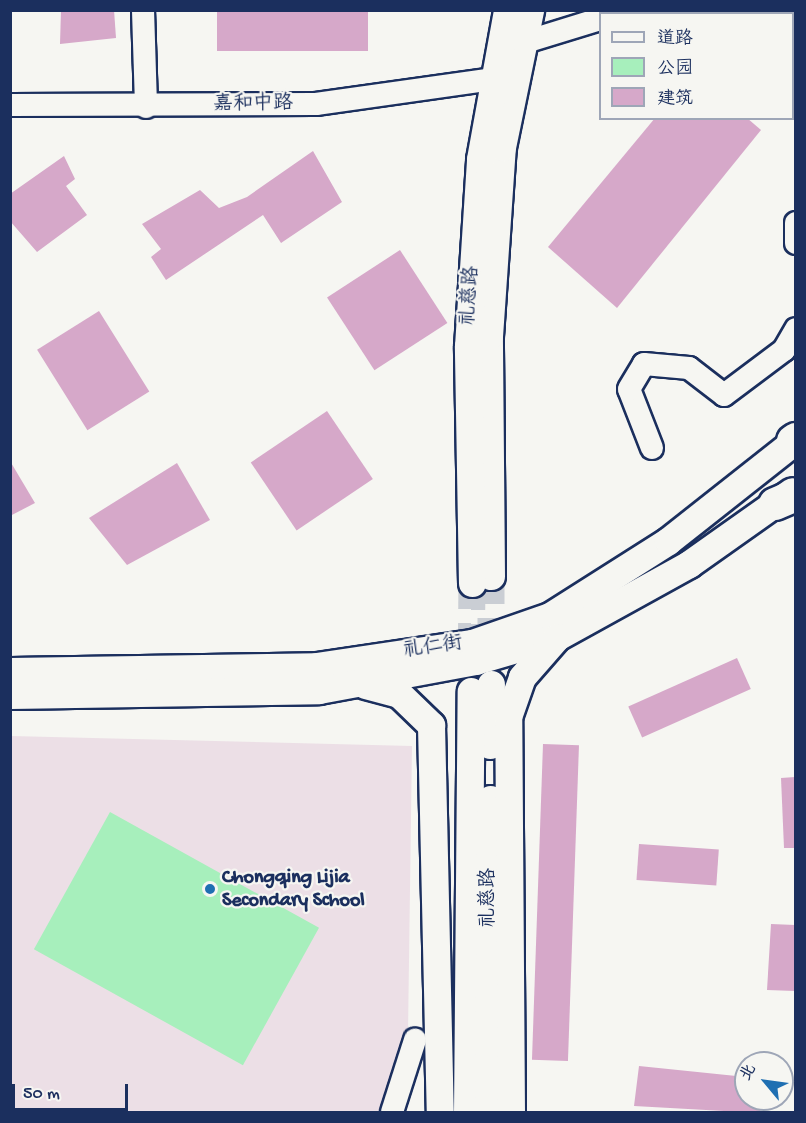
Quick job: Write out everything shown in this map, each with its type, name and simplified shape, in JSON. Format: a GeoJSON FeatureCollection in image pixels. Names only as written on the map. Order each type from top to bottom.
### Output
{"type":"FeatureCollection","features":[{"type":"Feature","properties":{"kind":"main road","name":"礼慈路"},"geometry":{"type":"LineString","coordinates":[[507,10],[480,159],[468,346],[481,580],[489,336],[502,147],[530,10]]}},
{"type":"Feature","properties":{"kind":"main road","name":"礼仁街"},"geometry":{"type":"LineString","coordinates":[[10,671],[316,666],[472,643],[560,610],[668,541],[795,440]]}},
{"type":"Feature","properties":{"kind":"main road","name":"礼仁街"},"geometry":{"type":"LineString","coordinates":[[10,695],[319,690],[475,661],[558,637],[689,564],[789,496]]}},
{"type":"Feature","properties":{"kind":"main road"},"geometry":{"type":"LineString","coordinates":[[510,1113],[508,717],[522,677],[558,637]]}},
{"type":"Feature","properties":{"kind":"main road"},"geometry":{"type":"LineString","coordinates":[[358,683],[399,694],[431,725],[440,1113]]}},
{"type":"Feature","properties":{"kind":"main road","name":"礼慈路"},"geometry":{"type":"LineString","coordinates":[[467,1113],[481,688],[488,1113]]}},
{"type":"Feature","properties":{"kind":"street"},"geometry":{"type":"LineString","coordinates":[[143,10],[146,107]]}},
{"type":"Feature","properties":{"kind":"street"},"geometry":{"type":"LineString","coordinates":[[522,43],[599,19]]}},
{"type":"Feature","properties":{"kind":"street","name":"嘉和中路"},"geometry":{"type":"LineString","coordinates":[[10,105],[146,107],[316,104],[494,79]]}},
{"type":"Feature","properties":{"kind":"street"},"geometry":{"type":"LineString","coordinates":[[795,223],[795,243]]}},
{"type":"Feature","properties":{"kind":"street"},"geometry":{"type":"LineString","coordinates":[[652,448],[629,389],[644,364],[689,368],[724,395],[784,350],[795,329]]}},
{"type":"Feature","properties":{"kind":"street"},"geometry":{"type":"LineString","coordinates":[[392,1113],[415,1040]]}},
{"type":"Feature","properties":{"kind":"shaded area","name":"Chongqing Lijia Secondary School"},"geometry":{"type":"Polygon","coordinates":[[[11,736],[412,746],[408,1032],[380,1112],[11,1112],[11,736]]]}},
{"type":"Feature","properties":{"kind":"green space"},"geometry":{"type":"Polygon","coordinates":[[[110,812],[319,928],[243,1065],[34,949],[110,812]]]}},
{"type":"Feature","properties":{"kind":"building"},"geometry":{"type":"Polygon","coordinates":[[[61,10],[114,10],[116,38],[60,44],[61,10]]]}},
{"type":"Feature","properties":{"kind":"building"},"geometry":{"type":"Polygon","coordinates":[[[217,10],[368,10],[368,51],[217,51],[217,10]]]}},
{"type":"Feature","properties":{"kind":"building"},"geometry":{"type":"Polygon","coordinates":[[[653,120],[749,120],[761,130],[617,308],[548,247],[653,120]]]}},
{"type":"Feature","properties":{"kind":"building"},"geometry":{"type":"Polygon","coordinates":[[[313,151],[342,202],[281,243],[263,215],[166,280],[151,257],[161,249],[142,224],[200,190],[219,208],[247,197],[313,151]]]}},
{"type":"Feature","properties":{"kind":"building"},"geometry":{"type":"Polygon","coordinates":[[[64,156],[75,179],[66,186],[87,215],[37,252],[10,221],[10,194],[64,156]]]}},
{"type":"Feature","properties":{"kind":"building"},"geometry":{"type":"Polygon","coordinates":[[[400,250],[447,323],[374,370],[327,297],[400,250]]]}},
{"type":"Feature","properties":{"kind":"building"},"geometry":{"type":"Polygon","coordinates":[[[99,311],[149,392],[87,430],[37,350],[99,311]]]}},
{"type":"Feature","properties":{"kind":"building"},"geometry":{"type":"Polygon","coordinates":[[[327,411],[373,479],[297,530],[251,462],[327,411]]]}},
{"type":"Feature","properties":{"kind":"building"},"geometry":{"type":"Polygon","coordinates":[[[10,461],[35,503],[10,516],[10,461]]]}},
{"type":"Feature","properties":{"kind":"building"},"geometry":{"type":"Polygon","coordinates":[[[177,463],[210,520],[127,565],[89,518],[177,463]]]}},
{"type":"Feature","properties":{"kind":"building"},"geometry":{"type":"Polygon","coordinates":[[[737,658],[751,689],[642,737],[628,706],[737,658]]]}},
{"type":"Feature","properties":{"kind":"building"},"geometry":{"type":"Polygon","coordinates":[[[543,744],[579,745],[568,1061],[532,1060],[543,744]]]}},
{"type":"Feature","properties":{"kind":"building"},"geometry":{"type":"Polygon","coordinates":[[[795,777],[795,848],[784,848],[781,778],[795,777]]]}},
{"type":"Feature","properties":{"kind":"building"},"geometry":{"type":"Polygon","coordinates":[[[639,844],[719,850],[716,885],[636,880],[639,844]]]}},
{"type":"Feature","properties":{"kind":"building"},"geometry":{"type":"Polygon","coordinates":[[[771,924],[795,925],[795,991],[767,990],[771,924]]]}},
{"type":"Feature","properties":{"kind":"building"},"geometry":{"type":"Polygon","coordinates":[[[639,1066],[734,1076],[734,1111],[760,1111],[760,1113],[634,1106],[639,1066]]]}},
{"type":"Feature","properties":{"kind":"tunnel"},"geometry":{"type":"LineString","coordinates":[[491,576],[491,659]]}},
{"type":"Feature","properties":{"kind":"tunnel"},"geometry":{"type":"LineString","coordinates":[[471,691],[472,583]]}},
{"type":"Feature","properties":{"kind":"place","name":"Chongqing Lijia Secondary School"},"geometry":{"type":"Point","coordinates":[210,889]}}]}
